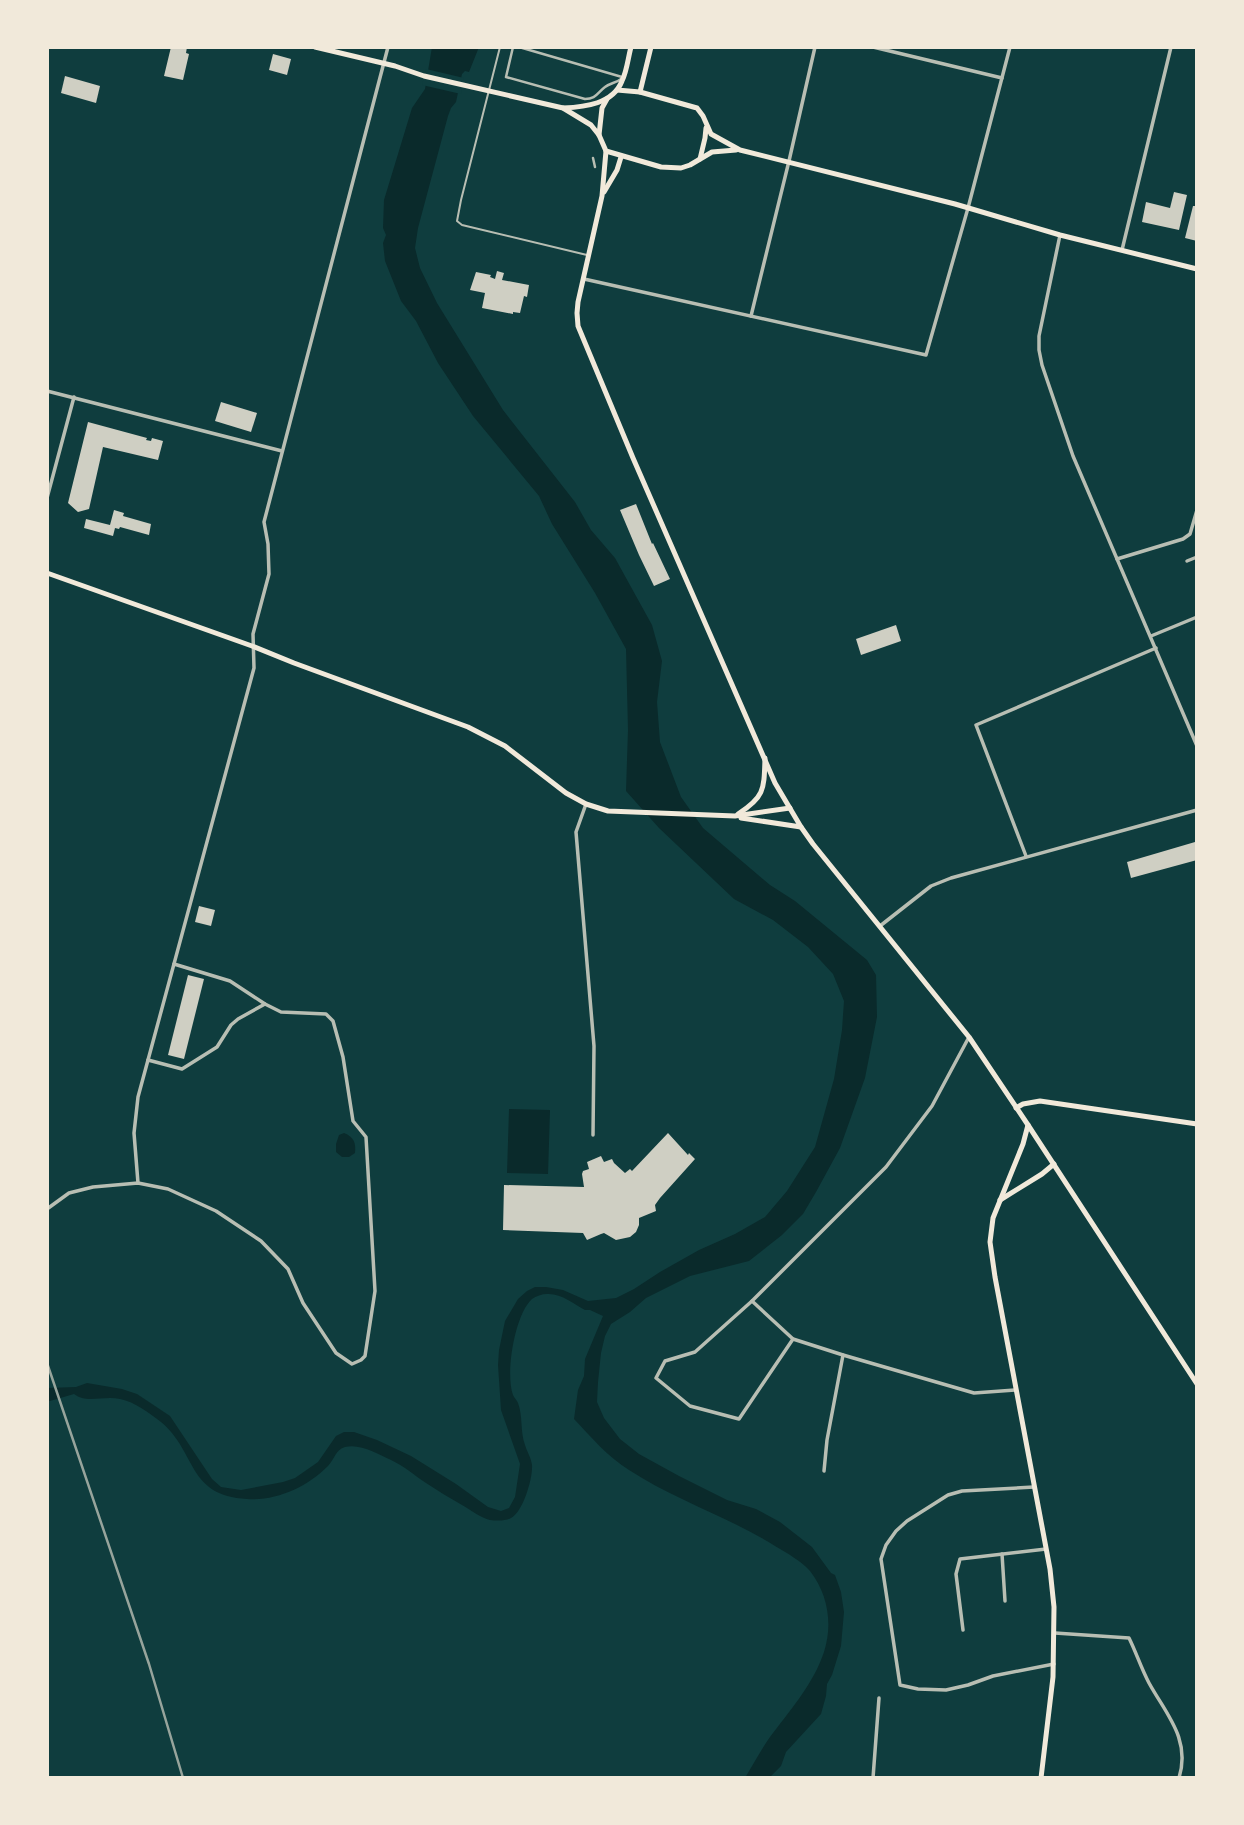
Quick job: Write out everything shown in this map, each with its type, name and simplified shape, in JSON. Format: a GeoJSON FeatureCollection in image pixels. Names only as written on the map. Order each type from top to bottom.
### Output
{"type":"FeatureCollection","features":[{"type":"Feature","properties":{"kind":"main road"},"geometry":{"type":"LineString","coordinates":[[315,47],[384,63],[424,76],[563,108],[583,107],[607,99]]}},
{"type":"Feature","properties":{"kind":"main road"},"geometry":{"type":"LineString","coordinates":[[599,135],[602,108],[624,77],[631,47]]}},
{"type":"Feature","properties":{"kind":"main road"},"geometry":{"type":"LineString","coordinates":[[640,92],[651,47]]}},
{"type":"Feature","properties":{"kind":"main road"},"geometry":{"type":"LineString","coordinates":[[617,90],[640,92],[697,108],[714,137],[740,150],[1197,269]]}},
{"type":"Feature","properties":{"kind":"main road"},"geometry":{"type":"LineString","coordinates":[[563,108],[591,125],[606,151],[602,196],[576,313],[582,339],[775,783],[801,827],[969,1037],[1197,1384]]}},
{"type":"Feature","properties":{"kind":"main road"},"geometry":{"type":"LineString","coordinates":[[700,159],[706,124]]}},
{"type":"Feature","properties":{"kind":"main road"},"geometry":{"type":"LineString","coordinates":[[606,151],[661,167],[681,168],[712,152],[740,150]]}},
{"type":"Feature","properties":{"kind":"main road"},"geometry":{"type":"LineString","coordinates":[[602,196],[621,157]]}},
{"type":"Feature","properties":{"kind":"main road"},"geometry":{"type":"LineString","coordinates":[[47,573],[253,646],[468,727],[505,746],[566,793],[586,804],[608,811],[735,816],[790,808]]}},
{"type":"Feature","properties":{"kind":"main road"},"geometry":{"type":"LineString","coordinates":[[735,816],[753,805],[759,797],[764,784],[765,758]]}},
{"type":"Feature","properties":{"kind":"main road"},"geometry":{"type":"LineString","coordinates":[[735,816],[801,827]]}},
{"type":"Feature","properties":{"kind":"main road"},"geometry":{"type":"LineString","coordinates":[[1016,1108],[1040,1101],[1197,1124]]}},
{"type":"Feature","properties":{"kind":"main road"},"geometry":{"type":"LineString","coordinates":[[1028,1125],[993,1218],[990,1242],[1055,1607],[1050,1716],[1041,1778]]}},
{"type":"Feature","properties":{"kind":"main road"},"geometry":{"type":"LineString","coordinates":[[1000,1200],[1054,1164]]}},
{"type":"Feature","properties":{"kind":"street"},"geometry":{"type":"LineString","coordinates":[[138,1184],[134,1133],[138,1097],[254,668],[253,634],[269,574],[264,522],[388,47]]}},
{"type":"Feature","properties":{"kind":"street"},"geometry":{"type":"LineString","coordinates":[[513,47],[506,77],[585,99],[596,96],[622,77],[519,47]]}},
{"type":"Feature","properties":{"kind":"street"},"geometry":{"type":"LineString","coordinates":[[751,316],[815,47]]}},
{"type":"Feature","properties":{"kind":"street"},"geometry":{"type":"LineString","coordinates":[[873,47],[1002,78]]}},
{"type":"Feature","properties":{"kind":"street"},"geometry":{"type":"LineString","coordinates":[[583,279],[926,355],[1010,47]]}},
{"type":"Feature","properties":{"kind":"street"},"geometry":{"type":"LineString","coordinates":[[1122,250],[1171,47]]}},
{"type":"Feature","properties":{"kind":"street"},"geometry":{"type":"LineString","coordinates":[[593,158],[595,167]]}},
{"type":"Feature","properties":{"kind":"street"},"geometry":{"type":"LineString","coordinates":[[1060,235],[1039,336],[1039,350],[1046,382],[1066,439],[1197,746]]}},
{"type":"Feature","properties":{"kind":"street"},"geometry":{"type":"LineString","coordinates":[[47,391],[282,451]]}},
{"type":"Feature","properties":{"kind":"street"},"geometry":{"type":"LineString","coordinates":[[47,498],[74,397]]}},
{"type":"Feature","properties":{"kind":"street"},"geometry":{"type":"LineString","coordinates":[[1117,559],[1183,539],[1190,534],[1197,510]]}},
{"type":"Feature","properties":{"kind":"street"},"geometry":{"type":"LineString","coordinates":[[1187,561],[1197,557]]}},
{"type":"Feature","properties":{"kind":"street"},"geometry":{"type":"LineString","coordinates":[[1151,636],[1197,617]]}},
{"type":"Feature","properties":{"kind":"street"},"geometry":{"type":"LineString","coordinates":[[1026,856],[975,725],[1156,648]]}},
{"type":"Feature","properties":{"kind":"street"},"geometry":{"type":"LineString","coordinates":[[586,804],[576,832],[594,1046],[593,1135]]}},
{"type":"Feature","properties":{"kind":"street"},"geometry":{"type":"LineString","coordinates":[[879,926],[931,886],[951,878],[1197,810]]}},
{"type":"Feature","properties":{"kind":"street"},"geometry":{"type":"LineString","coordinates":[[47,1209],[69,1192],[93,1187],[138,1184],[168,1189],[215,1211],[261,1241],[288,1269],[303,1303],[336,1353],[352,1364],[365,1356],[374,1291],[366,1137],[353,1121],[343,1057],[333,1021],[326,1014],[281,1012],[230,981],[174,964]]}},
{"type":"Feature","properties":{"kind":"street"},"geometry":{"type":"LineString","coordinates":[[148,1060],[182,1069],[217,1048],[238,1018],[265,1004]]}},
{"type":"Feature","properties":{"kind":"street"},"geometry":{"type":"LineString","coordinates":[[793,1339],[739,1419],[690,1406],[656,1378],[665,1361],[695,1352],[752,1301],[886,1167],[932,1106],[969,1037]]}},
{"type":"Feature","properties":{"kind":"street"},"geometry":{"type":"LineString","coordinates":[[752,1301],[793,1339],[974,1394],[1017,1390]]}},
{"type":"Feature","properties":{"kind":"street"},"geometry":{"type":"LineString","coordinates":[[824,1471],[843,1355]]}},
{"type":"Feature","properties":{"kind":"street"},"geometry":{"type":"LineString","coordinates":[[1034,1487],[962,1491],[948,1495],[896,1531],[886,1545],[881,1559],[900,1685],[946,1690],[993,1676],[1054,1664]]}},
{"type":"Feature","properties":{"kind":"street"},"geometry":{"type":"LineString","coordinates":[[963,1630],[956,1574],[960,1559],[1046,1549]]}},
{"type":"Feature","properties":{"kind":"street"},"geometry":{"type":"LineString","coordinates":[[1002,1554],[1005,1601]]}},
{"type":"Feature","properties":{"kind":"street"},"geometry":{"type":"LineString","coordinates":[[1055,1633],[1129,1638],[1148,1681],[1177,1729],[1182,1755],[1179,1778]]}},
{"type":"Feature","properties":{"kind":"street"},"geometry":{"type":"LineString","coordinates":[[873,1778],[879,1698]]}},
{"type":"Feature","properties":{"kind":"lane"},"geometry":{"type":"LineString","coordinates":[[500,47],[484,90],[458,222],[589,255]]}},
{"type":"Feature","properties":{"kind":"water"},"geometry":{"type":"Polygon","coordinates":[[[432,47],[479,47],[469,72],[462,74],[418,228],[415,248],[420,268],[437,303],[503,410],[575,502],[591,530],[615,558],[652,625],[662,661],[657,702],[660,742],[681,797],[703,828],[770,885],[795,901],[867,960],[876,975],[877,1017],[865,1078],[840,1148],[803,1214],[749,1261],[690,1276],[646,1298],[611,1324],[601,1353],[597,1402],[604,1418],[620,1439],[639,1454],[679,1476],[780,1522],[812,1547],[835,1575],[844,1612],[841,1646],[827,1684],[821,1714],[786,1752],[781,1766],[769,1778],[745,1778],[820,1663],[828,1631],[825,1599],[810,1571],[798,1561],[739,1526],[647,1481],[621,1465],[574,1419],[585,1359],[603,1316],[585,1310],[562,1297],[547,1294],[532,1299],[521,1317],[513,1344],[510,1373],[532,1471],[519,1509],[511,1518],[504,1520],[483,1518],[396,1462],[369,1450],[351,1446],[337,1452],[320,1474],[291,1491],[258,1499],[228,1496],[213,1490],[203,1481],[173,1434],[136,1405],[126,1400],[90,1399],[74,1394],[47,1400],[47,1388],[76,1387],[87,1383],[137,1394],[170,1416],[212,1479],[221,1487],[241,1490],[295,1478],[318,1462],[336,1436],[344,1432],[354,1432],[411,1456],[488,1507],[501,1511],[509,1508],[515,1497],[520,1464],[501,1410],[498,1365],[505,1321],[518,1299],[535,1287],[563,1290],[588,1301],[616,1298],[634,1289],[699,1250],[765,1217],[787,1191],[815,1147],[834,1079],[842,1030],[844,1001],[833,974],[808,947],[773,920],[734,899],[659,828],[626,791],[626,649],[552,524],[539,496],[473,416],[438,363],[416,321],[401,301],[385,261],[384,200],[412,108],[425,89],[432,47]]]}},
{"type":"Feature","properties":{"kind":"water"},"geometry":{"type":"Polygon","coordinates":[[[509,1109],[550,1110],[548,1174],[507,1173],[509,1109]]]}},
{"type":"Feature","properties":{"kind":"water"},"geometry":{"type":"Polygon","coordinates":[[[344,1133],[355,1143],[355,1153],[349,1157],[342,1157],[336,1152],[339,1135],[344,1133]]]}},
{"type":"Feature","properties":{"kind":"pier"},"geometry":{"type":"Polygon","coordinates":[[[426,69],[464,78],[461,94],[422,85],[426,69]]]}},
{"type":"Feature","properties":{"kind":"building"},"geometry":{"type":"Polygon","coordinates":[[[171,47],[187,47],[186,53],[189,54],[183,80],[164,76],[171,47]]]}},
{"type":"Feature","properties":{"kind":"building"},"geometry":{"type":"Polygon","coordinates":[[[273,54],[291,59],[287,75],[269,70],[273,54]]]}},
{"type":"Feature","properties":{"kind":"building"},"geometry":{"type":"Polygon","coordinates":[[[65,76],[100,86],[96,103],[61,93],[65,76]]]}},
{"type":"Feature","properties":{"kind":"building"},"geometry":{"type":"Polygon","coordinates":[[[1174,192],[1187,195],[1179,230],[1142,222],[1146,202],[1170,208],[1174,192]]]}},
{"type":"Feature","properties":{"kind":"building"},"geometry":{"type":"Polygon","coordinates":[[[1193,206],[1197,206],[1197,241],[1185,238],[1193,206]]]}},
{"type":"Feature","properties":{"kind":"building"},"geometry":{"type":"Polygon","coordinates":[[[497,271],[504,273],[502,280],[529,285],[520,313],[482,308],[485,293],[470,290],[476,272],[491,275],[490,277],[495,279],[497,271]]]}},
{"type":"Feature","properties":{"kind":"building"},"geometry":{"type":"Polygon","coordinates":[[[221,402],[257,413],[251,432],[215,421],[221,402]]]}},
{"type":"Feature","properties":{"kind":"building"},"geometry":{"type":"Polygon","coordinates":[[[88,422],[147,438],[146,440],[151,441],[152,438],[163,441],[158,460],[103,447],[89,509],[78,512],[68,503],[88,422]]]}},
{"type":"Feature","properties":{"kind":"building"},"geometry":{"type":"Polygon","coordinates":[[[636,504],[670,579],[654,586],[620,510],[636,504]]]}},
{"type":"Feature","properties":{"kind":"building"},"geometry":{"type":"Polygon","coordinates":[[[114,510],[124,513],[123,516],[151,524],[149,535],[120,527],[115,528],[113,536],[84,528],[86,519],[110,525],[114,510]]]}},
{"type":"Feature","properties":{"kind":"building"},"geometry":{"type":"Polygon","coordinates":[[[896,625],[901,641],[861,655],[856,639],[896,625]]]}},
{"type":"Feature","properties":{"kind":"building"},"geometry":{"type":"Polygon","coordinates":[[[1195,842],[1197,860],[1131,878],[1127,862],[1195,842]]]}},
{"type":"Feature","properties":{"kind":"building"},"geometry":{"type":"Polygon","coordinates":[[[199,906],[215,910],[211,926],[195,922],[199,906]]]}},
{"type":"Feature","properties":{"kind":"building"},"geometry":{"type":"Polygon","coordinates":[[[188,975],[204,979],[184,1059],[168,1055],[188,975]]]}},
{"type":"Feature","properties":{"kind":"building"},"geometry":{"type":"Polygon","coordinates":[[[668,1133],[695,1159],[660,1198],[655,1205],[656,1211],[639,1218],[636,1232],[630,1237],[616,1240],[604,1233],[587,1240],[583,1233],[503,1230],[504,1185],[584,1187],[582,1174],[589,1169],[587,1162],[601,1156],[604,1162],[612,1159],[625,1173],[630,1169],[632,1171],[668,1133]]]}},
{"type":"Feature","properties":{"kind":"railway"},"geometry":{"type":"LineString","coordinates":[[47,1363],[149,1664],[183,1778]]}}]}
